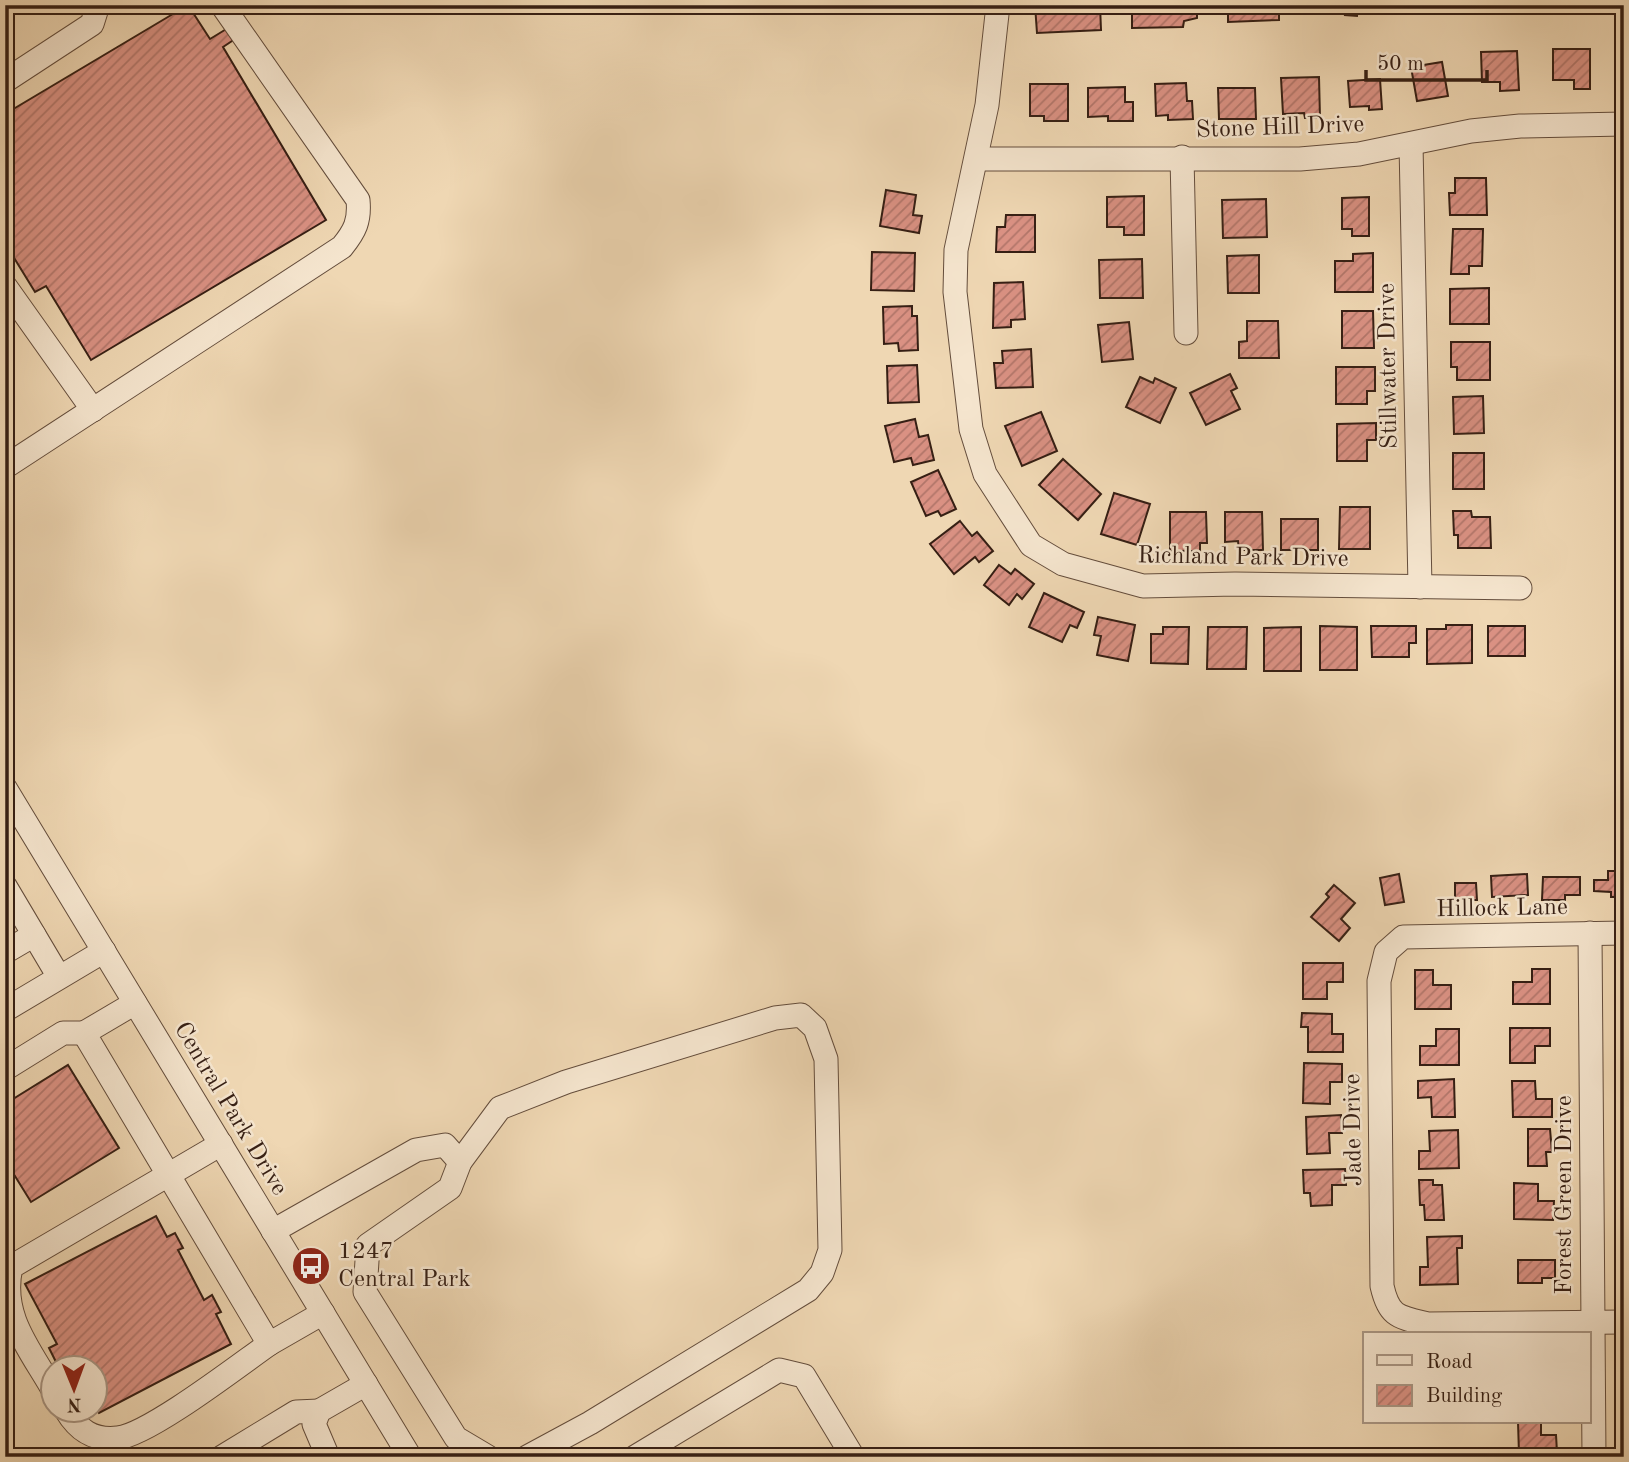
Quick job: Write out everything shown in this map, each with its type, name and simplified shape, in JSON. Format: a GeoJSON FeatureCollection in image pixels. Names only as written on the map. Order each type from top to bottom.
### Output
{"type":"FeatureCollection","features":[{"type":"Feature","properties":{"kind":"street"},"geometry":{"type":"LineString","coordinates":[[5,81],[92,24],[98,5]]}},
{"type":"Feature","properties":{"kind":"street"},"geometry":{"type":"LineString","coordinates":[[5,467],[342,247],[355,232],[360,216],[358,200],[222,5]]}},
{"type":"Feature","properties":{"kind":"street","name":"Richland Park Drive"},"geometry":{"type":"LineString","coordinates":[[998,5],[988,105],[956,250],[955,292],[963,384],[971,429],[985,474],[1031,545],[1063,565],[1143,586],[1520,588]]}},
{"type":"Feature","properties":{"kind":"street","name":"Stone Hill Drive"},"geometry":{"type":"LineString","coordinates":[[977,159],[1300,159],[1359,154],[1471,131],[1520,125],[1624,124]]}},
{"type":"Feature","properties":{"kind":"street","name":"Stillwater Drive"},"geometry":{"type":"LineString","coordinates":[[1411,144],[1420,587]]}},
{"type":"Feature","properties":{"kind":"street"},"geometry":{"type":"LineString","coordinates":[[1182,158],[1186,333]]}},
{"type":"Feature","properties":{"kind":"street"},"geometry":{"type":"LineString","coordinates":[[5,286],[93,410]]}},
{"type":"Feature","properties":{"kind":"street","name":"Central Park Drive"},"geometry":{"type":"LineString","coordinates":[[5,788],[410,1457]]}},
{"type":"Feature","properties":{"kind":"street"},"geometry":{"type":"LineString","coordinates":[[7,893],[59,977]]}},
{"type":"Feature","properties":{"kind":"street","name":"Forest Green Drive"},"geometry":{"type":"LineString","coordinates":[[1590,933],[1594,1457]]}},
{"type":"Feature","properties":{"kind":"street","name":"Hillock Lane"},"geometry":{"type":"LineString","coordinates":[[1386,952],[1403,937],[1624,933]]}},
{"type":"Feature","properties":{"kind":"street"},"geometry":{"type":"LineString","coordinates":[[5,952],[34,935]]}},
{"type":"Feature","properties":{"kind":"street"},"geometry":{"type":"LineString","coordinates":[[5,1010],[104,951]]}},
{"type":"Feature","properties":{"kind":"street","name":"Jade Drive"},"geometry":{"type":"LineString","coordinates":[[1386,952],[1379,981],[1382,1286],[1387,1307],[1401,1318],[1428,1324],[1591,1323]]}},
{"type":"Feature","properties":{"kind":"street"},"geometry":{"type":"LineString","coordinates":[[5,1069],[63,1033],[84,1033],[135,1003]]}},
{"type":"Feature","properties":{"kind":"street"},"geometry":{"type":"LineString","coordinates":[[488,1457],[456,1438],[365,1292],[368,1245],[450,1188],[460,1162],[500,1108],[566,1082],[775,1018],[801,1015],[815,1028],[826,1059],[830,1250],[822,1273],[808,1290],[590,1423],[527,1457]]}},
{"type":"Feature","properties":{"kind":"street"},"geometry":{"type":"LineString","coordinates":[[84,1033],[270,1344]]}},
{"type":"Feature","properties":{"kind":"street"},"geometry":{"type":"LineString","coordinates":[[38,1364],[8,1307],[11,1267],[220,1144]]}},
{"type":"Feature","properties":{"kind":"street"},"geometry":{"type":"LineString","coordinates":[[273,1231],[416,1150],[444,1145],[460,1162]]}},
{"type":"Feature","properties":{"kind":"street"},"geometry":{"type":"LineString","coordinates":[[74,1424],[94,1437],[122,1437],[170,1412],[270,1344],[323,1313]]}},
{"type":"Feature","properties":{"kind":"street"},"geometry":{"type":"LineString","coordinates":[[1591,1323],[1624,1322]]}},
{"type":"Feature","properties":{"kind":"street"},"geometry":{"type":"LineString","coordinates":[[635,1457],[779,1370],[804,1376],[853,1457]]}},
{"type":"Feature","properties":{"kind":"street"},"geometry":{"type":"LineString","coordinates":[[222,1457],[296,1412],[319,1412],[366,1384]]}},
{"type":"Feature","properties":{"kind":"street"},"geometry":{"type":"LineString","coordinates":[[319,1412],[314,1424],[328,1457]]}},
{"type":"Feature","properties":{"kind":"building"},"geometry":{"type":"Polygon","coordinates":[[[188,5],[210,39],[228,28],[235,39],[223,47],[326,220],[91,360],[46,286],[35,292],[8,248],[13,245],[5,231],[5,114],[188,5]]]}},
{"type":"Feature","properties":{"kind":"building"},"geometry":{"type":"Polygon","coordinates":[[[1035,5],[1100,5],[1101,30],[1037,33],[1035,5]]]}},
{"type":"Feature","properties":{"kind":"building"},"geometry":{"type":"Polygon","coordinates":[[[1132,5],[1197,5],[1197,18],[1184,21],[1183,27],[1132,28],[1132,5]]]}},
{"type":"Feature","properties":{"kind":"building"},"geometry":{"type":"Polygon","coordinates":[[[1228,5],[1291,5],[1291,13],[1279,13],[1279,20],[1228,22],[1228,5]]]}},
{"type":"Feature","properties":{"kind":"building"},"geometry":{"type":"Polygon","coordinates":[[[1329,5],[1379,5],[1379,9],[1358,7],[1357,16],[1345,15],[1346,9],[1329,5]]]}},
{"type":"Feature","properties":{"kind":"building"},"geometry":{"type":"Polygon","coordinates":[[[1553,49],[1590,49],[1590,89],[1574,89],[1574,80],[1553,80],[1553,49]]]}},
{"type":"Feature","properties":{"kind":"building"},"geometry":{"type":"Polygon","coordinates":[[[1517,51],[1519,90],[1500,91],[1500,82],[1482,82],[1481,52],[1517,51]]]}},
{"type":"Feature","properties":{"kind":"building"},"geometry":{"type":"Polygon","coordinates":[[[1442,62],[1448,96],[1417,101],[1411,67],[1442,62]]]}},
{"type":"Feature","properties":{"kind":"building"},"geometry":{"type":"Polygon","coordinates":[[[1319,77],[1320,118],[1305,118],[1304,113],[1283,114],[1281,78],[1319,77]]]}},
{"type":"Feature","properties":{"kind":"building"},"geometry":{"type":"Polygon","coordinates":[[[1380,79],[1382,109],[1369,110],[1369,106],[1350,107],[1348,81],[1380,79]]]}},
{"type":"Feature","properties":{"kind":"building"},"geometry":{"type":"Polygon","coordinates":[[[1186,83],[1187,101],[1192,101],[1193,119],[1168,120],[1168,115],[1156,116],[1155,84],[1186,83]]]}},
{"type":"Feature","properties":{"kind":"building"},"geometry":{"type":"Polygon","coordinates":[[[1030,84],[1068,84],[1068,121],[1044,121],[1044,116],[1030,116],[1030,84]]]}},
{"type":"Feature","properties":{"kind":"building"},"geometry":{"type":"Polygon","coordinates":[[[1125,87],[1125,102],[1133,102],[1133,121],[1108,121],[1108,116],[1088,117],[1088,88],[1125,87]]]}},
{"type":"Feature","properties":{"kind":"building"},"geometry":{"type":"Polygon","coordinates":[[[1218,88],[1255,88],[1256,119],[1219,119],[1218,88]]]}},
{"type":"Feature","properties":{"kind":"building"},"geometry":{"type":"Polygon","coordinates":[[[1455,178],[1486,178],[1487,215],[1450,215],[1449,193],[1455,193],[1455,178]]]}},
{"type":"Feature","properties":{"kind":"building"},"geometry":{"type":"Polygon","coordinates":[[[886,190],[916,195],[913,215],[922,216],[919,233],[880,226],[886,190]]]}},
{"type":"Feature","properties":{"kind":"building"},"geometry":{"type":"Polygon","coordinates":[[[1144,196],[1144,235],[1124,235],[1124,227],[1107,227],[1107,197],[1144,196]]]}},
{"type":"Feature","properties":{"kind":"building"},"geometry":{"type":"Polygon","coordinates":[[[1369,197],[1369,236],[1352,236],[1352,229],[1342,229],[1342,198],[1369,197]]]}},
{"type":"Feature","properties":{"kind":"building"},"geometry":{"type":"Polygon","coordinates":[[[1266,199],[1267,237],[1223,238],[1222,200],[1266,199]]]}},
{"type":"Feature","properties":{"kind":"building"},"geometry":{"type":"Polygon","coordinates":[[[1006,215],[1035,215],[1035,252],[996,252],[997,227],[1005,227],[1006,215]]]}},
{"type":"Feature","properties":{"kind":"building"},"geometry":{"type":"Polygon","coordinates":[[[1453,229],[1483,229],[1482,266],[1469,266],[1469,274],[1451,274],[1453,229]]]}},
{"type":"Feature","properties":{"kind":"building"},"geometry":{"type":"Polygon","coordinates":[[[872,252],[915,253],[914,291],[871,290],[872,252]]]}},
{"type":"Feature","properties":{"kind":"building"},"geometry":{"type":"Polygon","coordinates":[[[1373,253],[1373,292],[1335,292],[1335,261],[1353,261],[1353,254],[1373,253]]]}},
{"type":"Feature","properties":{"kind":"building"},"geometry":{"type":"Polygon","coordinates":[[[1259,255],[1259,293],[1228,293],[1227,256],[1259,255]]]}},
{"type":"Feature","properties":{"kind":"building"},"geometry":{"type":"Polygon","coordinates":[[[1142,259],[1143,298],[1100,298],[1099,260],[1142,259]]]}},
{"type":"Feature","properties":{"kind":"building"},"geometry":{"type":"Polygon","coordinates":[[[1023,282],[1025,319],[1011,320],[1011,327],[993,328],[994,283],[1023,282]]]}},
{"type":"Feature","properties":{"kind":"building"},"geometry":{"type":"Polygon","coordinates":[[[1489,288],[1489,324],[1450,324],[1450,289],[1489,288]]]}},
{"type":"Feature","properties":{"kind":"building"},"geometry":{"type":"Polygon","coordinates":[[[912,306],[912,316],[917,316],[918,350],[899,351],[898,343],[884,344],[883,307],[912,306]]]}},
{"type":"Feature","properties":{"kind":"building"},"geometry":{"type":"Polygon","coordinates":[[[1342,311],[1373,311],[1374,348],[1342,348],[1342,311]]]}},
{"type":"Feature","properties":{"kind":"building"},"geometry":{"type":"Polygon","coordinates":[[[1247,321],[1278,321],[1279,358],[1239,358],[1239,342],[1247,341],[1247,321]]]}},
{"type":"Feature","properties":{"kind":"building"},"geometry":{"type":"Polygon","coordinates":[[[1129,322],[1133,359],[1102,362],[1098,325],[1129,322]]]}},
{"type":"Feature","properties":{"kind":"building"},"geometry":{"type":"Polygon","coordinates":[[[1451,342],[1490,342],[1490,380],[1457,380],[1457,367],[1451,367],[1451,342]]]}},
{"type":"Feature","properties":{"kind":"building"},"geometry":{"type":"Polygon","coordinates":[[[1031,349],[1033,387],[996,388],[994,363],[1003,363],[1002,351],[1031,349]]]}},
{"type":"Feature","properties":{"kind":"building"},"geometry":{"type":"Polygon","coordinates":[[[917,365],[919,402],[888,403],[887,366],[917,365]]]}},
{"type":"Feature","properties":{"kind":"building"},"geometry":{"type":"Polygon","coordinates":[[[1336,367],[1375,367],[1375,391],[1367,391],[1367,404],[1336,404],[1336,367]]]}},
{"type":"Feature","properties":{"kind":"building"},"geometry":{"type":"Polygon","coordinates":[[[1230,374],[1237,388],[1231,391],[1240,409],[1206,425],[1190,393],[1230,374]]]}},
{"type":"Feature","properties":{"kind":"building"},"geometry":{"type":"Polygon","coordinates":[[[1140,377],[1153,383],[1155,378],[1176,388],[1160,423],[1126,407],[1140,377]]]}},
{"type":"Feature","properties":{"kind":"building"},"geometry":{"type":"Polygon","coordinates":[[[1483,396],[1484,433],[1454,434],[1453,397],[1483,396]]]}},
{"type":"Feature","properties":{"kind":"building"},"geometry":{"type":"Polygon","coordinates":[[[1041,412],[1057,451],[1022,466],[1005,426],[1041,412]]]}},
{"type":"Feature","properties":{"kind":"building"},"geometry":{"type":"Polygon","coordinates":[[[915,419],[919,437],[928,435],[934,460],[913,465],[911,458],[894,462],[885,426],[915,419]]]}},
{"type":"Feature","properties":{"kind":"building"},"geometry":{"type":"Polygon","coordinates":[[[1376,423],[1376,440],[1367,440],[1367,461],[1337,461],[1337,424],[1376,423]]]}},
{"type":"Feature","properties":{"kind":"building"},"geometry":{"type":"Polygon","coordinates":[[[1453,453],[1484,453],[1484,489],[1453,489],[1453,453]]]}},
{"type":"Feature","properties":{"kind":"building"},"geometry":{"type":"Polygon","coordinates":[[[1063,459],[1101,494],[1078,520],[1039,485],[1063,459]]]}},
{"type":"Feature","properties":{"kind":"building"},"geometry":{"type":"Polygon","coordinates":[[[938,470],[956,509],[941,516],[938,511],[926,516],[911,482],[938,470]]]}},
{"type":"Feature","properties":{"kind":"building"},"geometry":{"type":"Polygon","coordinates":[[[1114,493],[1150,504],[1137,545],[1101,534],[1114,493]]]}},
{"type":"Feature","properties":{"kind":"building"},"geometry":{"type":"Polygon","coordinates":[[[1340,507],[1370,507],[1370,549],[1339,549],[1340,507]]]}},
{"type":"Feature","properties":{"kind":"building"},"geometry":{"type":"Polygon","coordinates":[[[1453,511],[1471,511],[1472,517],[1490,517],[1491,548],[1458,548],[1458,535],[1454,535],[1453,511]]]}},
{"type":"Feature","properties":{"kind":"building"},"geometry":{"type":"Polygon","coordinates":[[[1170,512],[1206,512],[1207,543],[1200,543],[1200,551],[1170,551],[1170,512]]]}},
{"type":"Feature","properties":{"kind":"building"},"geometry":{"type":"Polygon","coordinates":[[[1225,512],[1262,512],[1263,550],[1239,550],[1238,541],[1225,542],[1225,512]]]}},
{"type":"Feature","properties":{"kind":"building"},"geometry":{"type":"Polygon","coordinates":[[[1281,519],[1318,519],[1318,550],[1281,550],[1281,519]]]}},
{"type":"Feature","properties":{"kind":"building"},"geometry":{"type":"Polygon","coordinates":[[[960,521],[972,536],[977,532],[993,551],[979,562],[975,557],[954,574],[930,544],[960,521]]]}},
{"type":"Feature","properties":{"kind":"building"},"geometry":{"type":"Polygon","coordinates":[[[999,565],[1011,574],[1015,569],[1034,584],[1022,599],[1017,594],[1009,605],[984,585],[999,565]]]}},
{"type":"Feature","properties":{"kind":"building"},"geometry":{"type":"Polygon","coordinates":[[[1044,593],[1084,612],[1077,628],[1070,625],[1062,642],[1029,627],[1044,593]]]}},
{"type":"Feature","properties":{"kind":"building"},"geometry":{"type":"Polygon","coordinates":[[[1098,617],[1135,625],[1128,661],[1097,655],[1101,636],[1094,635],[1098,617]]]}},
{"type":"Feature","properties":{"kind":"building"},"geometry":{"type":"Polygon","coordinates":[[[1446,625],[1472,625],[1472,663],[1427,664],[1427,629],[1446,629],[1446,625]]]}},
{"type":"Feature","properties":{"kind":"building"},"geometry":{"type":"Polygon","coordinates":[[[1320,626],[1357,627],[1357,670],[1320,670],[1320,626]]]}},
{"type":"Feature","properties":{"kind":"building"},"geometry":{"type":"Polygon","coordinates":[[[1371,626],[1416,626],[1416,643],[1409,643],[1409,657],[1372,657],[1371,626]]]}},
{"type":"Feature","properties":{"kind":"building"},"geometry":{"type":"Polygon","coordinates":[[[1488,626],[1525,626],[1525,656],[1488,656],[1488,626]]]}},
{"type":"Feature","properties":{"kind":"building"},"geometry":{"type":"Polygon","coordinates":[[[1163,627],[1189,627],[1188,664],[1151,663],[1151,634],[1163,634],[1163,627]]]}},
{"type":"Feature","properties":{"kind":"building"},"geometry":{"type":"Polygon","coordinates":[[[1208,627],[1247,627],[1246,669],[1207,669],[1208,627]]]}},
{"type":"Feature","properties":{"kind":"building"},"geometry":{"type":"Polygon","coordinates":[[[1301,627],[1301,671],[1264,671],[1264,628],[1301,627]]]}},
{"type":"Feature","properties":{"kind":"building"},"geometry":{"type":"Polygon","coordinates":[[[1608,871],[1624,871],[1624,897],[1611,897],[1611,892],[1594,891],[1594,880],[1608,880],[1608,871]]]}},
{"type":"Feature","properties":{"kind":"building"},"geometry":{"type":"Polygon","coordinates":[[[1399,874],[1404,902],[1385,905],[1380,878],[1399,874]]]}},
{"type":"Feature","properties":{"kind":"building"},"geometry":{"type":"Polygon","coordinates":[[[1527,874],[1528,895],[1492,897],[1491,876],[1527,874]]]}},
{"type":"Feature","properties":{"kind":"building"},"geometry":{"type":"Polygon","coordinates":[[[1543,877],[1580,877],[1580,895],[1565,895],[1565,900],[1542,900],[1543,877]]]}},
{"type":"Feature","properties":{"kind":"building"},"geometry":{"type":"Polygon","coordinates":[[[1455,883],[1476,883],[1477,900],[1455,900],[1455,883]]]}},
{"type":"Feature","properties":{"kind":"building"},"geometry":{"type":"Polygon","coordinates":[[[1334,885],[1355,903],[1341,919],[1350,928],[1339,941],[1311,917],[1329,897],[1326,894],[1334,885]]]}},
{"type":"Feature","properties":{"kind":"building"},"geometry":{"type":"Polygon","coordinates":[[[1303,963],[1343,963],[1343,982],[1327,982],[1327,999],[1303,999],[1303,963]]]}},
{"type":"Feature","properties":{"kind":"building"},"geometry":{"type":"Polygon","coordinates":[[[1532,969],[1550,969],[1550,1004],[1513,1004],[1513,982],[1532,982],[1532,969]]]}},
{"type":"Feature","properties":{"kind":"building"},"geometry":{"type":"Polygon","coordinates":[[[1415,970],[1433,970],[1433,985],[1451,985],[1451,1009],[1415,1009],[1415,970]]]}},
{"type":"Feature","properties":{"kind":"building"},"geometry":{"type":"Polygon","coordinates":[[[1302,1013],[1332,1014],[1332,1034],[1343,1034],[1343,1052],[1308,1052],[1308,1027],[1301,1027],[1302,1013]]]}},
{"type":"Feature","properties":{"kind":"building"},"geometry":{"type":"Polygon","coordinates":[[[1510,1028],[1550,1028],[1550,1046],[1535,1046],[1535,1063],[1510,1063],[1510,1028]]]}},
{"type":"Feature","properties":{"kind":"building"},"geometry":{"type":"Polygon","coordinates":[[[1436,1029],[1459,1029],[1459,1065],[1420,1065],[1420,1046],[1436,1046],[1436,1029]]]}},
{"type":"Feature","properties":{"kind":"building"},"geometry":{"type":"Polygon","coordinates":[[[1304,1063],[1342,1064],[1342,1082],[1330,1082],[1330,1104],[1303,1103],[1304,1063]]]}},
{"type":"Feature","properties":{"kind":"building"},"geometry":{"type":"Polygon","coordinates":[[[68,1065],[119,1148],[31,1202],[5,1160],[5,1104],[68,1065]]]}},
{"type":"Feature","properties":{"kind":"building"},"geometry":{"type":"Polygon","coordinates":[[[1454,1079],[1455,1117],[1432,1117],[1431,1097],[1418,1098],[1418,1081],[1454,1079]]]}},
{"type":"Feature","properties":{"kind":"building"},"geometry":{"type":"Polygon","coordinates":[[[1512,1081],[1535,1081],[1536,1099],[1552,1099],[1552,1117],[1513,1117],[1512,1081]]]}},
{"type":"Feature","properties":{"kind":"building"},"geometry":{"type":"Polygon","coordinates":[[[1341,1115],[1342,1133],[1329,1133],[1330,1153],[1307,1154],[1306,1117],[1341,1115]]]}},
{"type":"Feature","properties":{"kind":"building"},"geometry":{"type":"Polygon","coordinates":[[[1528,1129],[1550,1129],[1552,1152],[1546,1152],[1547,1166],[1528,1166],[1528,1129]]]}},
{"type":"Feature","properties":{"kind":"building"},"geometry":{"type":"Polygon","coordinates":[[[1458,1130],[1459,1168],[1419,1169],[1419,1151],[1430,1151],[1429,1131],[1458,1130]]]}},
{"type":"Feature","properties":{"kind":"building"},"geometry":{"type":"Polygon","coordinates":[[[1345,1169],[1346,1185],[1332,1185],[1332,1205],[1311,1206],[1310,1193],[1304,1193],[1303,1170],[1345,1169]]]}},
{"type":"Feature","properties":{"kind":"building"},"geometry":{"type":"Polygon","coordinates":[[[1419,1180],[1433,1180],[1433,1185],[1442,1185],[1444,1220],[1425,1220],[1424,1205],[1420,1205],[1419,1180]]]}},
{"type":"Feature","properties":{"kind":"building"},"geometry":{"type":"Polygon","coordinates":[[[1514,1183],[1538,1184],[1538,1201],[1554,1201],[1553,1220],[1514,1219],[1514,1183]]]}},
{"type":"Feature","properties":{"kind":"building"},"geometry":{"type":"Polygon","coordinates":[[[156,1216],[167,1237],[175,1233],[183,1248],[178,1250],[204,1300],[212,1295],[221,1312],[216,1314],[231,1344],[108,1408],[108,1354],[52,1354],[49,1348],[57,1344],[25,1284],[156,1216]]]}},
{"type":"Feature","properties":{"kind":"building"},"geometry":{"type":"Polygon","coordinates":[[[1462,1236],[1462,1248],[1457,1248],[1458,1284],[1420,1285],[1420,1267],[1428,1267],[1427,1237],[1462,1236]]]}},
{"type":"Feature","properties":{"kind":"building"},"geometry":{"type":"Polygon","coordinates":[[[1518,1260],[1555,1260],[1555,1278],[1542,1278],[1542,1283],[1518,1283],[1518,1260]]]}},
{"type":"Feature","properties":{"kind":"building"},"geometry":{"type":"Polygon","coordinates":[[[1518,1424],[1541,1424],[1541,1435],[1556,1435],[1557,1452],[1519,1454],[1518,1424]]]}},
{"type":"Feature","properties":{"kind":"place","name":"1247 Central Park"},"geometry":{"type":"Point","coordinates":[311,1266]}}]}
